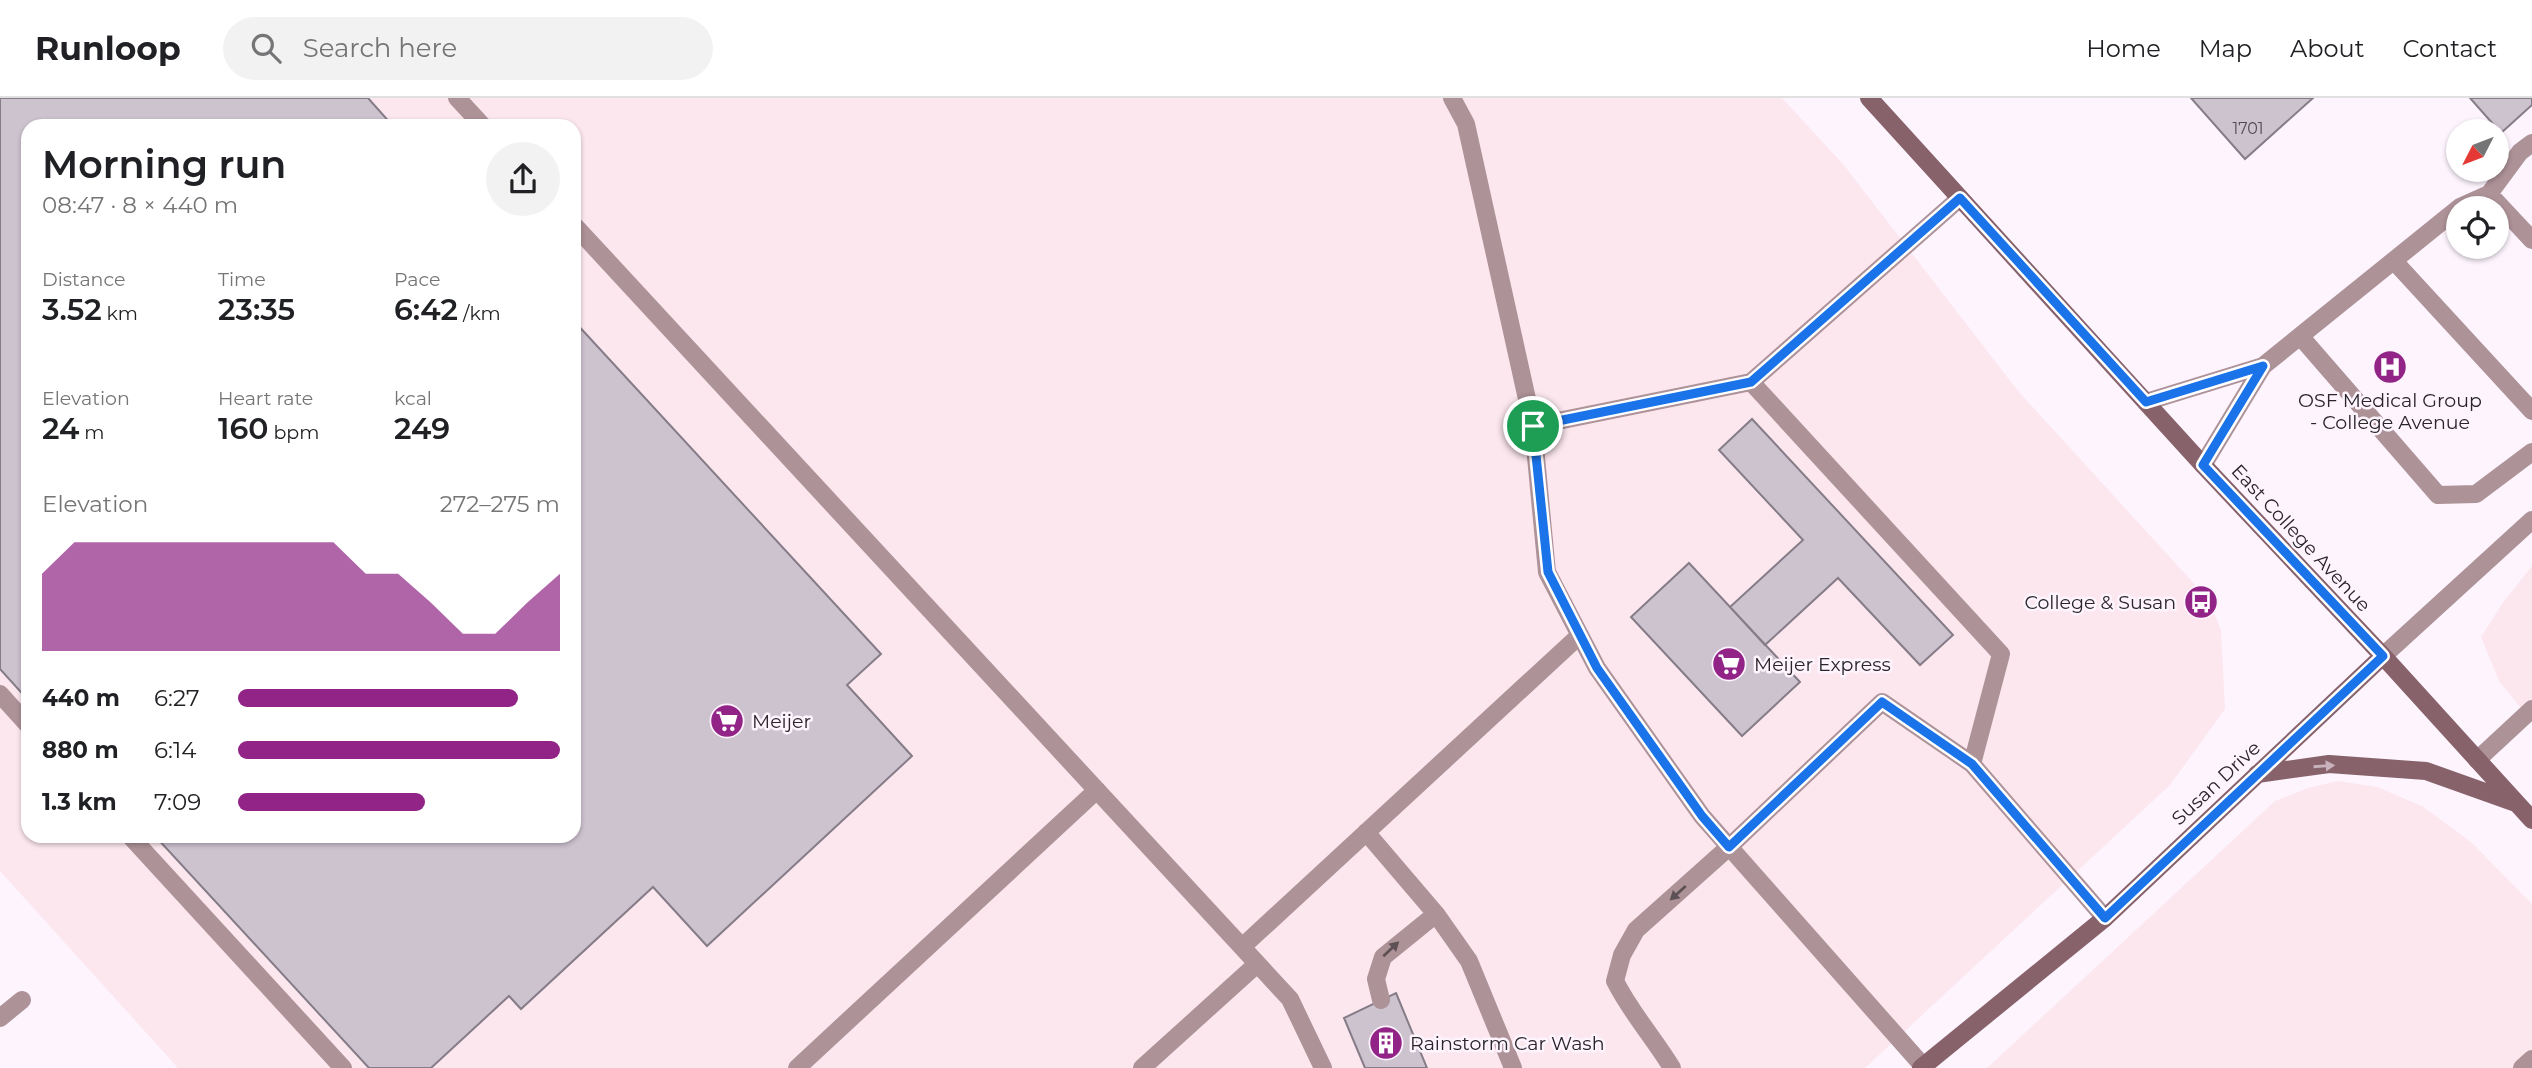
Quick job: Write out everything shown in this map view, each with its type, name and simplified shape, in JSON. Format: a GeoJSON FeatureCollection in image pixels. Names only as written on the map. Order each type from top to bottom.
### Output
{"type":"FeatureCollection","features":[{"type":"Feature","properties":{"kind":"main road","name":"East College Avenue"},"geometry":{"type":"LineString","coordinates":[[1869,98],[2203,465],[2383,656],[2532,820]]}},
{"type":"Feature","properties":{"kind":"main road","name":"Susan Drive"},"geometry":{"type":"LineString","coordinates":[[1922,1067],[2105,918],[2383,656]]}},
{"type":"Feature","properties":{"kind":"main road"},"geometry":{"type":"LineString","coordinates":[[2257,774],[2329,764],[2426,771],[2516,803]]}},
{"type":"Feature","properties":{"kind":"street"},"geometry":{"type":"LineString","coordinates":[[457,98],[476,119]]}},
{"type":"Feature","properties":{"kind":"street"},"geometry":{"type":"LineString","coordinates":[[1452,98],[1466,124],[1533,426],[1548,572],[1597,668],[1702,816],[1922,1067]]}},
{"type":"Feature","properties":{"kind":"street"},"geometry":{"type":"LineString","coordinates":[[2203,465],[2263,366],[2460,207],[2489,194],[2520,152],[2532,143]]}},
{"type":"Feature","properties":{"kind":"street"},"geometry":{"type":"LineString","coordinates":[[2489,194],[2532,240]]}},
{"type":"Feature","properties":{"kind":"street"},"geometry":{"type":"LineString","coordinates":[[1533,426],[1751,382],[1960,198]]}},
{"type":"Feature","properties":{"kind":"street"},"geometry":{"type":"LineString","coordinates":[[581,233],[1290,999],[1323,1068]]}},
{"type":"Feature","properties":{"kind":"street"},"geometry":{"type":"LineString","coordinates":[[2393,261],[2532,411]]}},
{"type":"Feature","properties":{"kind":"street"},"geometry":{"type":"LineString","coordinates":[[2300,336],[2438,495],[2476,494],[2532,452]]}},
{"type":"Feature","properties":{"kind":"street"},"geometry":{"type":"LineString","coordinates":[[2146,402],[2263,366]]}},
{"type":"Feature","properties":{"kind":"street"},"geometry":{"type":"LineString","coordinates":[[1751,382],[2001,654],[1972,764]]}},
{"type":"Feature","properties":{"kind":"street","name":"Susan Drive"},"geometry":{"type":"LineString","coordinates":[[2383,656],[2532,520]]}},
{"type":"Feature","properties":{"kind":"street"},"geometry":{"type":"LineString","coordinates":[[1241,947],[1580,635]]}},
{"type":"Feature","properties":{"kind":"street"},"geometry":{"type":"LineString","coordinates":[[0,694],[21,717]]}},
{"type":"Feature","properties":{"kind":"street"},"geometry":{"type":"LineString","coordinates":[[1672,1068],[1658,1045],[1628,1007],[1615,981],[1622,955],[1636,930],[1729,847],[1882,702],[1972,764],[2105,918]]}},
{"type":"Feature","properties":{"kind":"street"},"geometry":{"type":"LineString","coordinates":[[2477,760],[2532,709]]}},
{"type":"Feature","properties":{"kind":"street"},"geometry":{"type":"LineString","coordinates":[[797,1068],[1097,790]]}},
{"type":"Feature","properties":{"kind":"street"},"geometry":{"type":"LineString","coordinates":[[1366,832],[1436,914],[1469,961],[1513,1068]]}},
{"type":"Feature","properties":{"kind":"street"},"geometry":{"type":"LineString","coordinates":[[137,843],[343,1068]]}},
{"type":"Feature","properties":{"kind":"street"},"geometry":{"type":"LineString","coordinates":[[1381,1000],[1376,979],[1383,957],[1436,914]]}},
{"type":"Feature","properties":{"kind":"street"},"geometry":{"type":"LineString","coordinates":[[1142,1068],[1257,964]]}},
{"type":"Feature","properties":{"kind":"street"},"geometry":{"type":"LineString","coordinates":[[0,1018],[22,1000]]}},
{"type":"Feature","properties":{"kind":"street"},"geometry":{"type":"LineString","coordinates":[[2522,1068],[2532,1059]]}},
{"type":"Feature","properties":{"kind":"shaded area"},"geometry":{"type":"Polygon","coordinates":[[[0,98],[1782,98],[1843,164],[2018,391],[2209,600],[2221,630],[2225,709],[2170,785],[1865,1068],[178,1068],[0,871],[0,98]]]}},
{"type":"Feature","properties":{"kind":"shaded area"},"geometry":{"type":"Polygon","coordinates":[[[2532,566],[2532,722],[2499,681],[2481,637],[2504,601],[2532,566]]]}},
{"type":"Feature","properties":{"kind":"shaded area"},"geometry":{"type":"Polygon","coordinates":[[[2338,781],[2377,787],[2422,806],[2471,842],[2532,904],[2532,1068],[1987,1068],[2275,801],[2308,788],[2338,781]]]}},
{"type":"Feature","properties":{"kind":"building"},"geometry":{"type":"Polygon","coordinates":[[[0,98],[368,98],[387,119],[21,119],[21,692],[0,669],[0,98]]]}},
{"type":"Feature","properties":{"kind":"building"},"geometry":{"type":"Polygon","coordinates":[[[2191,98],[2313,98],[2245,159],[2191,98]]]}},
{"type":"Feature","properties":{"kind":"building"},"geometry":{"type":"Polygon","coordinates":[[[2470,98],[2532,98],[2532,105],[2510,125],[2510,119],[2489,119],[2470,98]]]}},
{"type":"Feature","properties":{"kind":"building","name":"Meijer"},"geometry":{"type":"Polygon","coordinates":[[[581,329],[881,654],[847,685],[912,756],[707,946],[653,887],[521,1009],[509,996],[431,1068],[369,1068],[161,843],[581,843],[581,329]]]}},
{"type":"Feature","properties":{"kind":"building"},"geometry":{"type":"Polygon","coordinates":[[[1752,419],[1953,635],[1920,665],[1838,578],[1765,645],[1730,607],[1803,540],[1719,450],[1752,419]]]}},
{"type":"Feature","properties":{"kind":"building","name":"Meijer Express"},"geometry":{"type":"Polygon","coordinates":[[[1689,563],[1800,682],[1742,736],[1631,617],[1689,563]]]}},
{"type":"Feature","properties":{"kind":"building","name":"Rainstorm Car Wash"},"geometry":{"type":"Polygon","coordinates":[[[1396,993],[1427,1068],[1365,1068],[1344,1018],[1396,993]]]}},
{"type":"Feature","properties":{"kind":"place","name":"OSF Medical Group - College Avenue"},"geometry":{"type":"Point","coordinates":[2390,367]}},
{"type":"Feature","properties":{"kind":"place","name":"College & Susan"},"geometry":{"type":"Point","coordinates":[2201,602]}},
{"type":"Feature","properties":{"kind":"place","name":"Meijer Express"},"geometry":{"type":"Point","coordinates":[1729,664]}},
{"type":"Feature","properties":{"kind":"place","name":"Meijer"},"geometry":{"type":"Point","coordinates":[727,721]}},
{"type":"Feature","properties":{"kind":"place","name":"Rainstorm Car Wash"},"geometry":{"type":"Point","coordinates":[1386,1043]}},
{"type":"Feature","properties":{"kind":"route"},"geometry":{"type":"LineString","coordinates":[[1960,198],[2146,402],[2263,366],[2203,465],[2383,656],[2105,918],[1972,764],[1882,702],[1729,847],[1702,816],[1597,668],[1548,572],[1533,426],[1751,382],[1960,198]]}}]}
